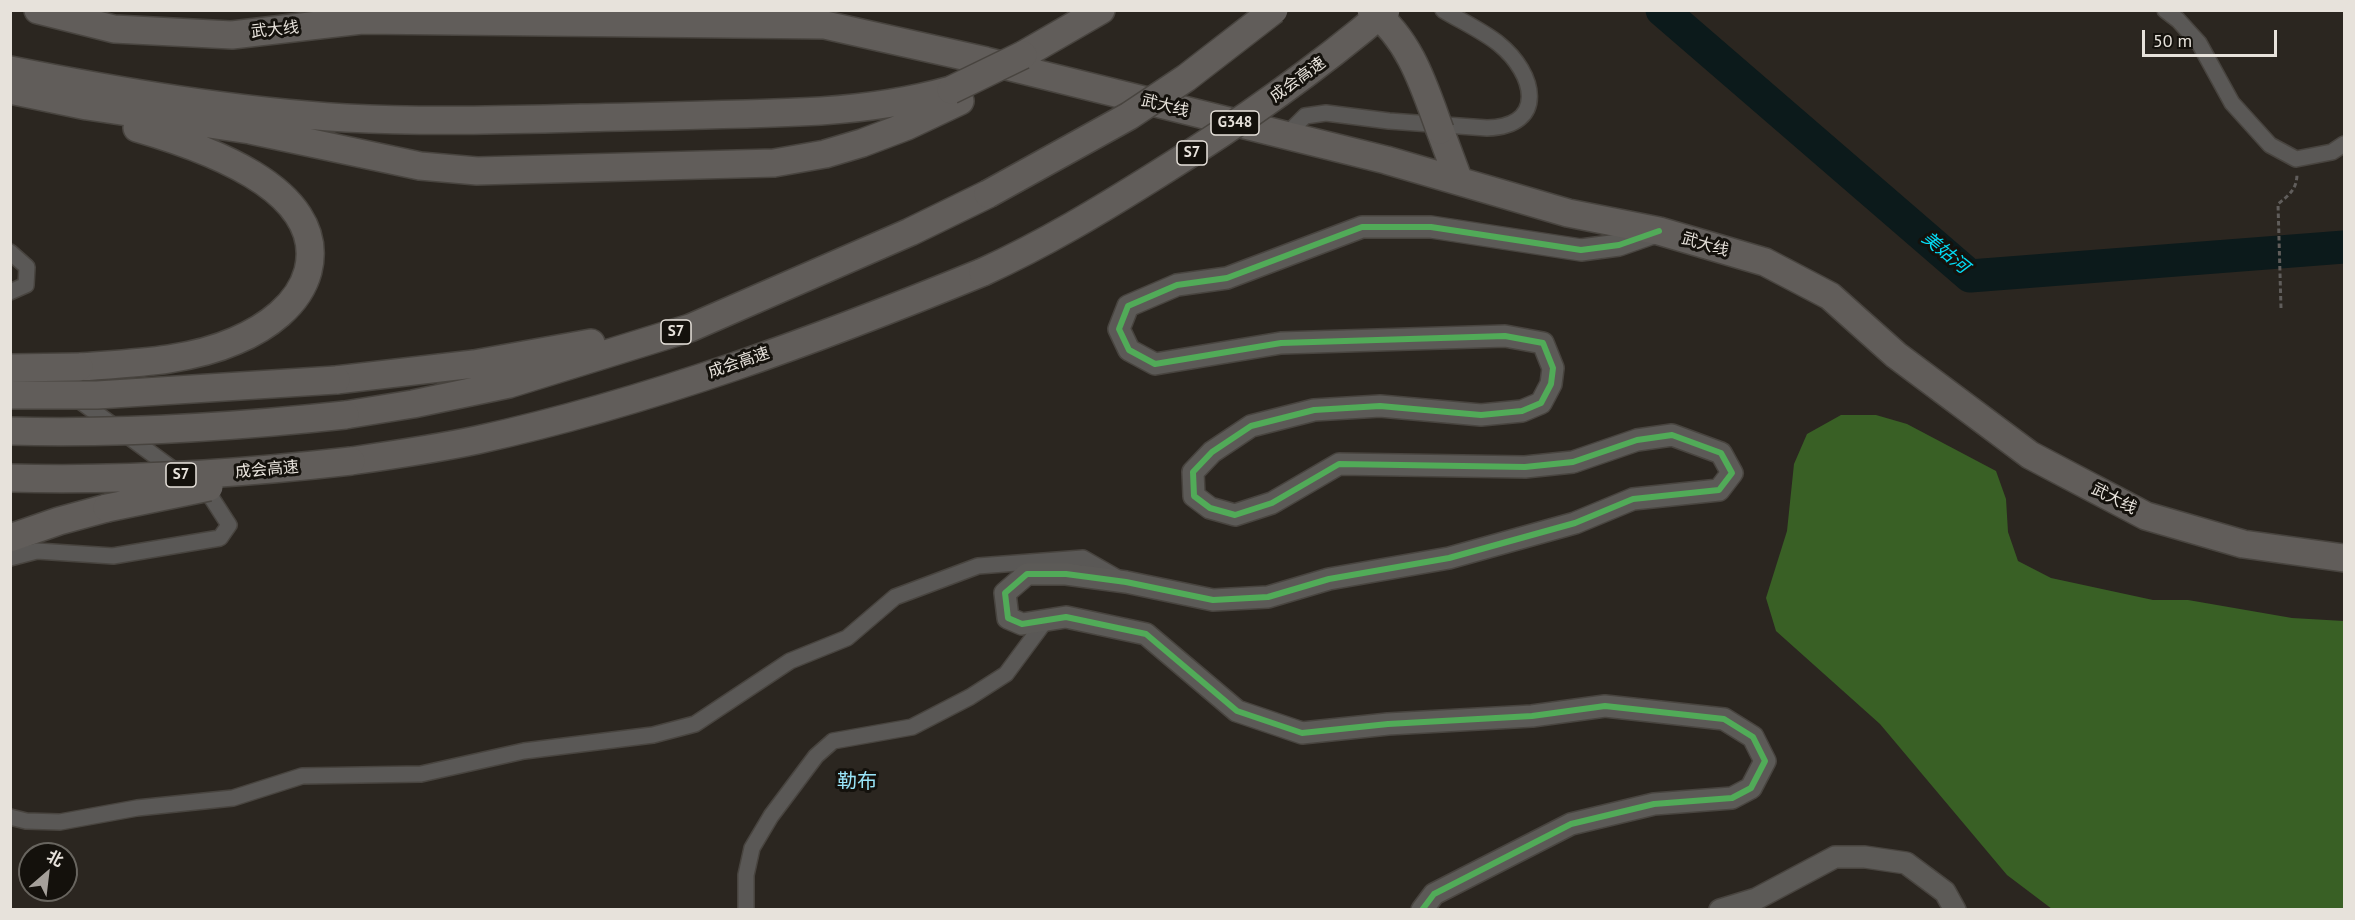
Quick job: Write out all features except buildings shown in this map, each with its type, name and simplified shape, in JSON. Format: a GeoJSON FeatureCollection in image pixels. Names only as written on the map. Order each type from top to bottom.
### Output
{"type":"FeatureCollection","features":[{"type":"Feature","properties":{"kind":"highway","name":"武大线"},"geometry":{"type":"LineString","coordinates":[[38,10],[114,29],[232,35],[362,20],[825,25],[986,61],[1386,160],[1568,213],[1659,231],[1766,262],[1830,296],[1896,355],[2030,455],[2146,516],[2243,544],[2344,558]]}},
{"type":"Feature","properties":{"kind":"highway"},"geometry":{"type":"LineString","coordinates":[[10,91],[87,106],[250,130],[420,166],[477,171],[774,163],[825,154],[907,126],[955,95],[1101,10]]}},
{"type":"Feature","properties":{"kind":"highway","name":"S7"},"geometry":{"type":"LineString","coordinates":[[10,432],[75,433],[246,426],[345,415],[509,384],[690,327],[910,232],[988,194],[1129,116],[1186,78],[1274,10]]}},
{"type":"Feature","properties":{"kind":"highway"},"geometry":{"type":"LineString","coordinates":[[1371,10],[1392,29],[1410,57],[1459,181]]}},
{"type":"Feature","properties":{"kind":"highway","name":"成会高速"},"geometry":{"type":"LineString","coordinates":[[10,478],[76,480],[250,472],[351,461],[476,440],[626,401],[861,322],[983,272],[1046,242],[1209,142],[1317,67],[1386,10]]}},
{"type":"Feature","properties":{"kind":"highway"},"geometry":{"type":"LineString","coordinates":[[10,70],[91,86],[252,110],[347,118],[413,120],[500,120],[821,111],[870,108],[916,99],[955,95]]}},
{"type":"Feature","properties":{"kind":"highway"},"geometry":{"type":"LineString","coordinates":[[10,91],[164,136],[213,154],[242,168],[275,191],[295,210],[307,232],[310,250],[309,266],[301,290],[286,308],[263,327],[235,342],[170,358],[79,367],[10,368]]}},
{"type":"Feature","properties":{"kind":"highway"},"geometry":{"type":"LineString","coordinates":[[10,395],[97,395],[336,380],[474,364],[655,330],[785,287]]}},
{"type":"Feature","properties":{"kind":"highway"},"geometry":{"type":"LineString","coordinates":[[10,538],[107,508],[322,464]]}},
{"type":"Feature","properties":{"kind":"street"},"geometry":{"type":"LineString","coordinates":[[1292,137],[1295,126],[1305,116],[1326,113],[1389,121],[1487,128],[1502,128],[1524,115],[1531,103],[1529,88],[1519,66],[1500,44],[1443,10]]}},
{"type":"Feature","properties":{"kind":"street"},"geometry":{"type":"LineString","coordinates":[[2165,10],[2178,20],[2199,43],[2232,103],[2270,145],[2296,159],[2332,152],[2344,144]]}},
{"type":"Feature","properties":{"kind":"street"},"geometry":{"type":"LineString","coordinates":[[1422,909],[1434,894],[1571,824],[1654,804],[1732,798],[1751,788],[1765,761],[1753,737],[1724,718],[1605,706],[1532,716],[1388,724],[1302,733],[1237,711],[1146,634],[1066,617],[1022,624],[1008,618],[1005,593],[1027,574],[1066,574],[1126,582],[1213,600],[1268,597],[1329,579],[1449,558],[1575,523],[1633,499],[1719,490],[1732,473],[1721,453],[1671,435],[1637,440],[1573,462],[1525,467],[1339,464],[1272,503],[1235,515],[1210,508],[1194,496],[1193,472],[1212,452],[1251,426],[1314,410],[1380,406],[1481,415],[1522,411],[1540,404],[1551,384],[1553,368],[1543,343],[1505,336],[1281,343],[1155,364],[1129,350],[1119,329],[1128,306],[1144,297],[1177,285],[1227,278],[1362,227],[1431,227],[1581,250],[1619,244],[1659,231]]}},
{"type":"Feature","properties":{"kind":"street"},"geometry":{"type":"LineString","coordinates":[[10,252],[27,267],[26,285],[10,292]]}},
{"type":"Feature","properties":{"kind":"street"},"geometry":{"type":"LineString","coordinates":[[10,363],[55,383],[211,497],[229,525],[220,538],[113,556],[37,551],[10,558]]}},
{"type":"Feature","properties":{"kind":"street"},"geometry":{"type":"LineString","coordinates":[[10,817],[60,822],[137,808],[232,798],[302,776],[421,774],[524,751],[653,735],[695,724],[790,661],[847,638],[895,597],[978,566],[1083,558],[1126,582]]}},
{"type":"Feature","properties":{"kind":"street"},"geometry":{"type":"LineString","coordinates":[[746,909],[746,875],[752,848],[771,816],[816,756],[833,741],[912,727],[970,697],[1006,674],[1046,620]]}},
{"type":"Feature","properties":{"kind":"street"},"geometry":{"type":"LineString","coordinates":[[1720,909],[1756,899],[1834,857],[1865,857],[1906,863],[1945,892],[1955,909]]}},
{"type":"Feature","properties":{"kind":"path"},"geometry":{"type":"LineString","coordinates":[[2281,308],[2278,204],[2292,193],[2297,183],[2296,159]]}},
{"type":"Feature","properties":{"kind":"green space"},"geometry":{"type":"Polygon","coordinates":[[[1841,415],[1876,415],[1907,424],[1996,471],[2006,499],[2008,532],[2018,561],[2051,578],[2153,600],[2188,600],[2292,618],[2344,621],[2344,909],[2052,909],[2007,875],[1880,724],[1776,631],[1766,598],[1787,531],[1794,464],[1807,434],[1841,415]]]}},
{"type":"Feature","properties":{"kind":"waterway","name":"美姑河"},"geometry":{"type":"LineString","coordinates":[[1662,10],[1970,276],[2344,247]]}},
{"type":"Feature","properties":{"kind":"cycle path"},"geometry":{"type":"LineString","coordinates":[[1422,910],[1434,894],[1571,824],[1654,804],[1732,798],[1751,788],[1765,761],[1753,737],[1724,719],[1605,706],[1532,716],[1388,724],[1302,733],[1237,711],[1146,634],[1066,617],[1022,624],[1008,618],[1005,593],[1027,574],[1066,574],[1126,582],[1213,600],[1268,597],[1329,579],[1449,558],[1575,523],[1633,499],[1719,490],[1732,473],[1721,453],[1672,435],[1637,440],[1573,462],[1525,467],[1339,464],[1272,503],[1235,515],[1210,508],[1194,496],[1193,472],[1212,452],[1251,426],[1314,410],[1380,406],[1481,415],[1522,411],[1541,403],[1551,384],[1553,368],[1543,343],[1505,336],[1281,343],[1155,364],[1129,350],[1119,329],[1128,306],[1177,285],[1227,278],[1362,227],[1431,227],[1581,250],[1619,245],[1659,231]]}},
{"type":"Feature","properties":{"kind":"district","name":"勒布"},"geometry":{"type":"Point","coordinates":[857,782]}}]}
